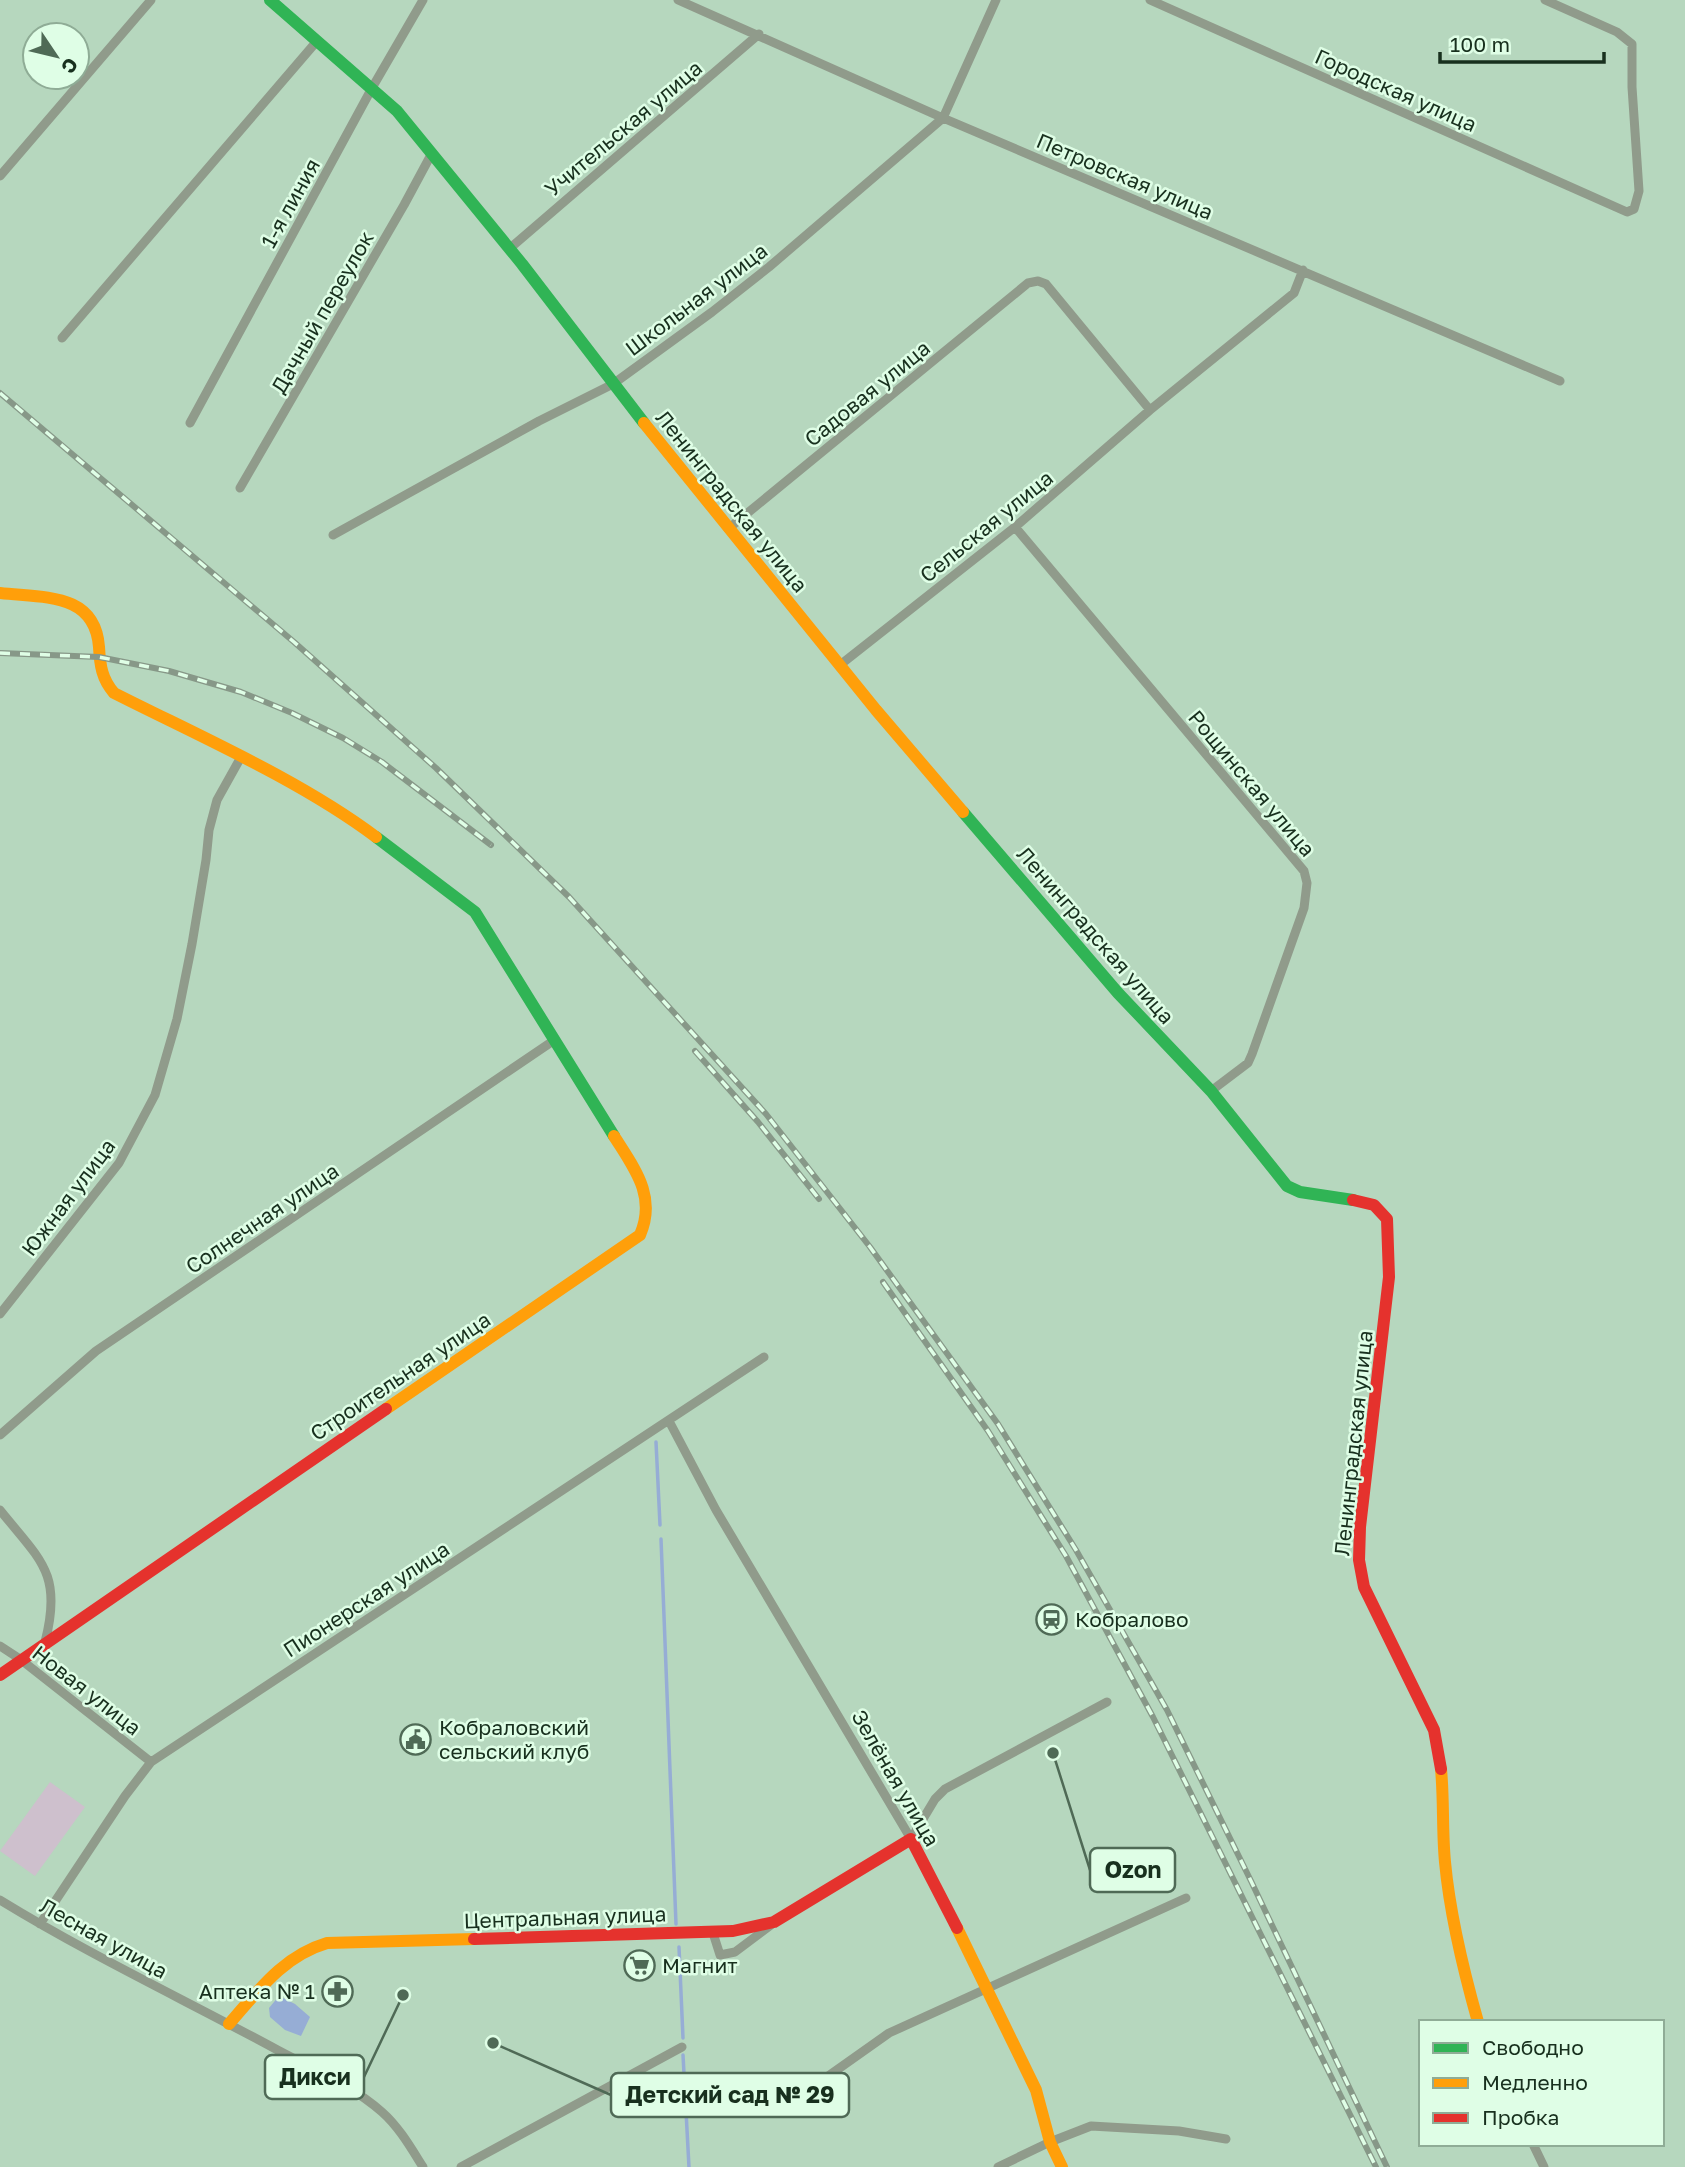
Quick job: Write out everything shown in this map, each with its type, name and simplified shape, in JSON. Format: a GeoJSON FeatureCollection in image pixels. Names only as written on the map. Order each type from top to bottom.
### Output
{"type":"FeatureCollection","features":[{"type":"Feature","properties":{"kind":"street"},"geometry":{"type":"LineString","coordinates":[[0,176],[151,0]]}},
{"type":"Feature","properties":{"kind":"street","name":"Ленинградская улица"},"geometry":{"type":"LineString","coordinates":[[270,0],[397,111],[509,248],[728,529],[876,710],[1118,993],[1212,1091],[1287,1186],[1331,1198],[1360,1200],[1374,1205],[1387,1219],[1389,1278],[1360,1527],[1359,1560],[1364,1587],[1434,1730],[1440,1751],[1446,1860],[1454,1932],[1477,2020]]}},
{"type":"Feature","properties":{"kind":"street","name":"1-я линия"},"geometry":{"type":"LineString","coordinates":[[190,423],[372,88],[423,0]]}},
{"type":"Feature","properties":{"kind":"street","name":"Петровская улица"},"geometry":{"type":"LineString","coordinates":[[678,0],[943,118],[1560,381]]}},
{"type":"Feature","properties":{"kind":"street","name":"Школьная улица"},"geometry":{"type":"LineString","coordinates":[[333,535],[539,421],[613,384],[769,267],[943,118],[996,0]]}},
{"type":"Feature","properties":{"kind":"street","name":"Городская улица"},"geometry":{"type":"LineString","coordinates":[[1150,0],[1627,212],[1634,209],[1639,191],[1632,44],[1617,32],[1545,0]]}},
{"type":"Feature","properties":{"kind":"street","name":"Учительская улица"},"geometry":{"type":"LineString","coordinates":[[509,248],[759,34]]}},
{"type":"Feature","properties":{"kind":"street"},"geometry":{"type":"LineString","coordinates":[[62,338],[317,41]]}},
{"type":"Feature","properties":{"kind":"street","name":"Дачный переулок"},"geometry":{"type":"LineString","coordinates":[[240,488],[432,153]]}},
{"type":"Feature","properties":{"kind":"street","name":"Сельская улица"},"geometry":{"type":"LineString","coordinates":[[840,665],[1015,527],[1150,410],[1294,293],[1303,271]]}},
{"type":"Feature","properties":{"kind":"street","name":"Садовая улица"},"geometry":{"type":"LineString","coordinates":[[728,529],[1033,282],[1046,284],[1150,410]]}},
{"type":"Feature","properties":{"kind":"street","name":"Рощинская улица"},"geometry":{"type":"LineString","coordinates":[[1015,527],[1304,871],[1307,883],[1304,908],[1252,1054],[1248,1063],[1212,1091]]}},
{"type":"Feature","properties":{"kind":"street","name":"Строительная улица"},"geometry":{"type":"LineString","coordinates":[[0,593],[62,602],[81,608],[92,618],[95,627],[100,675],[105,686],[241,757],[364,828],[475,912],[632,1165],[644,1189],[649,1208],[640,1235],[0,1675]]}},
{"type":"Feature","properties":{"kind":"street","name":"Южная улица"},"geometry":{"type":"LineString","coordinates":[[0,1314],[119,1164],[155,1095],[177,1018],[192,944],[209,830],[217,800],[241,757]]}},
{"type":"Feature","properties":{"kind":"street","name":"Солнечная улица"},"geometry":{"type":"LineString","coordinates":[[0,1435],[96,1351],[553,1041]]}},
{"type":"Feature","properties":{"kind":"street","name":"Пионерская улица"},"geometry":{"type":"LineString","coordinates":[[40,1924],[150,1762],[764,1357]]}},
{"type":"Feature","properties":{"kind":"street","name":"Зелёная улица"},"geometry":{"type":"LineString","coordinates":[[669,1421],[716,1510],[911,1839],[1036,2090],[1050,2142],[1062,2167]]}},
{"type":"Feature","properties":{"kind":"street"},"geometry":{"type":"LineString","coordinates":[[0,1510],[47,1573],[53,1600],[45,1642]]}},
{"type":"Feature","properties":{"kind":"street","name":"Новая улица"},"geometry":{"type":"LineString","coordinates":[[0,1646],[150,1762]]}},
{"type":"Feature","properties":{"kind":"street"},"geometry":{"type":"LineString","coordinates":[[911,1839],[935,1799],[945,1788],[1107,1702]]}},
{"type":"Feature","properties":{"kind":"street","name":"Центральная улица"},"geometry":{"type":"LineString","coordinates":[[229,2024],[284,1964],[312,1946],[327,1943],[713,1933],[774,1922],[911,1839]]}},
{"type":"Feature","properties":{"kind":"street"},"geometry":{"type":"LineString","coordinates":[[788,2096],[817,2084],[889,2033],[1186,1898]]}},
{"type":"Feature","properties":{"kind":"street","name":"Лесная улица"},"geometry":{"type":"LineString","coordinates":[[0,1900],[141,1979],[348,2089],[382,2112],[400,2130],[423,2167]]}},
{"type":"Feature","properties":{"kind":"street"},"geometry":{"type":"LineString","coordinates":[[713,1933],[720,1955],[735,1952],[774,1922]]}},
{"type":"Feature","properties":{"kind":"street"},"geometry":{"type":"LineString","coordinates":[[461,2167],[682,2047]]}},
{"type":"Feature","properties":{"kind":"street"},"geometry":{"type":"LineString","coordinates":[[998,2167],[1091,2126],[1179,2131],[1226,2138]]}},
{"type":"Feature","properties":{"kind":"street"},"geometry":{"type":"LineString","coordinates":[[1534,2146],[1544,2167]]}},
{"type":"Feature","properties":{"kind":"shaded area"},"geometry":{"type":"Polygon","coordinates":[[[50,1782],[85,1807],[35,1876],[0,1851],[50,1782]]]}},
{"type":"Feature","properties":{"kind":"water"},"geometry":{"type":"Polygon","coordinates":[[[279,1996],[295,2004],[310,2017],[301,2036],[285,2030],[270,2017],[269,2008],[279,1996]]]}},
{"type":"Feature","properties":{"kind":"waterway"},"geometry":{"type":"LineString","coordinates":[[656,1442],[660,1525]]}},
{"type":"Feature","properties":{"kind":"waterway"},"geometry":{"type":"LineString","coordinates":[[661,1539],[676,1924]]}},
{"type":"Feature","properties":{"kind":"waterway"},"geometry":{"type":"LineString","coordinates":[[679,1947],[683,2038]]}},
{"type":"Feature","properties":{"kind":"waterway"},"geometry":{"type":"LineString","coordinates":[[683,2055],[689,2167]]}},
{"type":"Feature","properties":{"kind":"railway"},"geometry":{"type":"LineString","coordinates":[[0,393],[294,642],[436,768],[569,897],[766,1114],[870,1247],[998,1424],[1076,1550],[1167,1710],[1387,2167]]}},
{"type":"Feature","properties":{"kind":"railway"},"geometry":{"type":"LineString","coordinates":[[0,653],[99,657],[169,671],[241,692],[343,738],[382,762],[491,845]]}},
{"type":"Feature","properties":{"kind":"railway"},"geometry":{"type":"LineString","coordinates":[[695,1051],[758,1122],[819,1199]]}},
{"type":"Feature","properties":{"kind":"railway"},"geometry":{"type":"LineString","coordinates":[[883,1282],[988,1431],[1066,1556],[1153,1717],[1376,2167]]}},
{"type":"Feature","properties":{"kind":"traffic: fast"},"geometry":{"type":"LineString","coordinates":[[270,0],[397,111],[522,264],[644,423]]}},
{"type":"Feature","properties":{"kind":"traffic: fast"},"geometry":{"type":"LineString","coordinates":[[963,812],[1118,993],[1211,1091],[1287,1186],[1300,1192],[1353,1200]]}},
{"type":"Feature","properties":{"kind":"traffic: fast"},"geometry":{"type":"LineString","coordinates":[[376,837],[475,912],[614,1136]]}},
{"type":"Feature","properties":{"kind":"traffic: slow"},"geometry":{"type":"LineString","coordinates":[[644,423],[876,710],[963,812]]}},
{"type":"Feature","properties":{"kind":"traffic: slow"},"geometry":{"type":"LineString","coordinates":[[0,593],[49,598],[77,607],[88,616],[95,629],[102,672],[114,693],[315,796],[376,837]]}},
{"type":"Feature","properties":{"kind":"traffic: slow"},"geometry":{"type":"LineString","coordinates":[[386,1409],[640,1235],[645,1221],[645,1195],[635,1171],[614,1136]]}},
{"type":"Feature","properties":{"kind":"traffic: slow"},"geometry":{"type":"LineString","coordinates":[[1441,1769],[1447,1882],[1462,1962],[1477,2020]]}},
{"type":"Feature","properties":{"kind":"traffic: slow"},"geometry":{"type":"LineString","coordinates":[[957,1928],[1036,2090],[1050,2142],[1062,2167]]}},
{"type":"Feature","properties":{"kind":"traffic: slow"},"geometry":{"type":"LineString","coordinates":[[229,2024],[261,1987],[284,1966],[297,1956],[327,1943],[474,1939]]}},
{"type":"Feature","properties":{"kind":"traffic: jam"},"geometry":{"type":"LineString","coordinates":[[1353,1200],[1374,1205],[1387,1219],[1389,1277],[1360,1527],[1359,1560],[1364,1587],[1434,1730],[1441,1769]]}},
{"type":"Feature","properties":{"kind":"traffic: jam"},"geometry":{"type":"LineString","coordinates":[[0,1675],[386,1409]]}},
{"type":"Feature","properties":{"kind":"traffic: jam"},"geometry":{"type":"LineString","coordinates":[[474,1939],[733,1931],[774,1922],[911,1839],[957,1928]]}},
{"type":"Feature","properties":{"kind":"place","name":"Кобралово"},"geometry":{"type":"Point","coordinates":[1052,1619]}},
{"type":"Feature","properties":{"kind":"place","name":"Кобраловский сельский клуб"},"geometry":{"type":"Point","coordinates":[416,1739]}},
{"type":"Feature","properties":{"kind":"place","name":"Ozon"},"geometry":{"type":"Point","coordinates":[1053,1753]}},
{"type":"Feature","properties":{"kind":"place","name":"Магнит"},"geometry":{"type":"Point","coordinates":[639,1965]}},
{"type":"Feature","properties":{"kind":"place","name":"Аптека № 1"},"geometry":{"type":"Point","coordinates":[338,1991]}},
{"type":"Feature","properties":{"kind":"place","name":"Дикси"},"geometry":{"type":"Point","coordinates":[403,1995]}},
{"type":"Feature","properties":{"kind":"place","name":"Детский сад № 29"},"geometry":{"type":"Point","coordinates":[493,2043]}}]}
